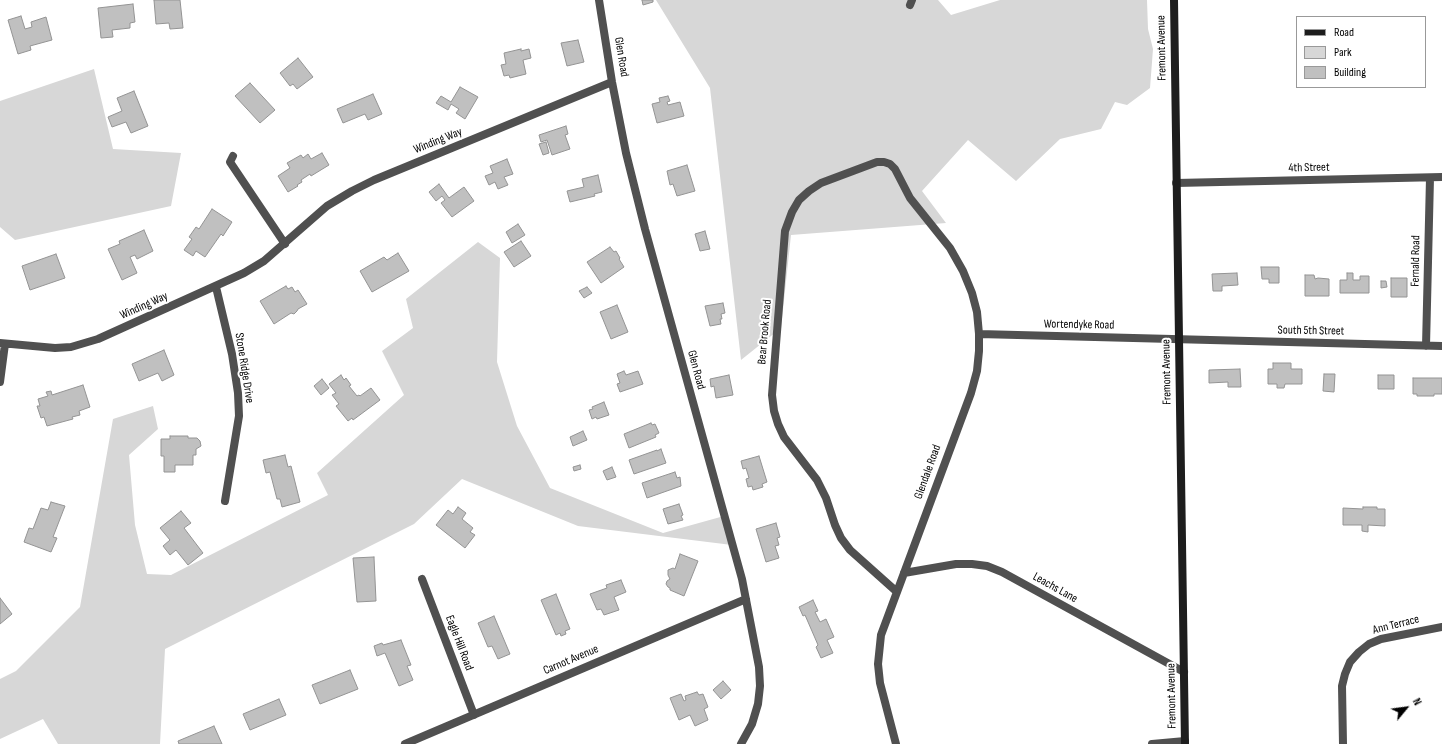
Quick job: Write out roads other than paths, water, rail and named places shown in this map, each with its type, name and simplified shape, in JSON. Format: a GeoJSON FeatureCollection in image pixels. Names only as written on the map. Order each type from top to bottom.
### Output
{"type":"FeatureCollection","features":[{"type":"Feature","properties":{"kind":"street","name":"Glen Road"},"geometry":{"type":"LineString","coordinates":[[599,0],[612,82],[626,153],[645,229],[742,580],[759,667],[760,686],[758,704],[752,724],[741,744]]}},
{"type":"Feature","properties":{"kind":"street","name":"Fremont Avenue"},"geometry":{"type":"LineString","coordinates":[[1174,0],[1185,742]]}},
{"type":"Feature","properties":{"kind":"street","name":"Winding Way"},"geometry":{"type":"LineString","coordinates":[[2,343],[55,348],[71,347],[89,343],[216,287],[244,273],[264,261],[328,206],[352,191],[374,180],[612,82]]}},
{"type":"Feature","properties":{"kind":"street"},"geometry":{"type":"LineString","coordinates":[[233,156],[230,162],[285,244]]}},
{"type":"Feature","properties":{"kind":"street","name":"Bear Brook Road"},"geometry":{"type":"LineString","coordinates":[[897,592],[850,550],[841,538],[826,498],[817,480],[784,437],[778,424],[774,411],[772,388],[785,232],[792,212],[799,200],[821,183],[877,162],[884,162],[890,164],[895,169],[910,198],[926,217]]}},
{"type":"Feature","properties":{"kind":"street","name":"4th Street"},"geometry":{"type":"LineString","coordinates":[[1176,183],[1442,177]]}},
{"type":"Feature","properties":{"kind":"street","name":"Fernald Road"},"geometry":{"type":"LineString","coordinates":[[1426,346],[1430,178]]}},
{"type":"Feature","properties":{"kind":"street","name":"Glendale Road"},"geometry":{"type":"LineString","coordinates":[[896,744],[880,683],[878,664],[881,635],[971,393],[977,371],[979,352],[977,312],[972,293],[963,271],[950,248],[926,217]]}},
{"type":"Feature","properties":{"kind":"street","name":"Stone Ridge Drive"},"geometry":{"type":"LineString","coordinates":[[216,287],[232,354],[238,393],[239,416],[225,501]]}},
{"type":"Feature","properties":{"kind":"street","name":"Wortendyke Road"},"geometry":{"type":"LineString","coordinates":[[979,334],[1179,340]]}},
{"type":"Feature","properties":{"kind":"street","name":"South 5th Street"},"geometry":{"type":"LineString","coordinates":[[1179,340],[1442,346]]}},
{"type":"Feature","properties":{"kind":"street"},"geometry":{"type":"LineString","coordinates":[[0,382],[2,343]]}},
{"type":"Feature","properties":{"kind":"street","name":"Leachs Lane"},"geometry":{"type":"LineString","coordinates":[[904,573],[956,564],[987,566],[1002,572],[1184,672]]}},
{"type":"Feature","properties":{"kind":"street","name":"Eagle Hill Road"},"geometry":{"type":"LineString","coordinates":[[422,580],[474,715]]}},
{"type":"Feature","properties":{"kind":"street","name":"Carnot Avenue"},"geometry":{"type":"LineString","coordinates":[[405,744],[746,599]]}},
{"type":"Feature","properties":{"kind":"street","name":"Ann Terrace"},"geometry":{"type":"LineString","coordinates":[[1343,744],[1342,686],[1350,662],[1358,652],[1381,638],[1442,627]]}},
{"type":"Feature","properties":{"kind":"street"},"geometry":{"type":"LineString","coordinates":[[1152,744],[1185,742]]}}]}
